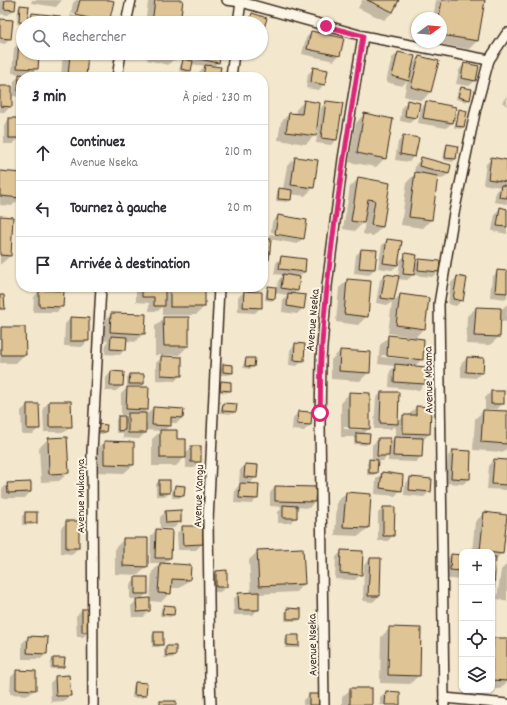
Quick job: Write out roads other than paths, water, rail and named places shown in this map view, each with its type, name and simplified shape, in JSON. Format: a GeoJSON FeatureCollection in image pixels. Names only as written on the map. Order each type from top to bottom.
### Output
{"type":"FeatureCollection","features":[{"type":"Feature","properties":{"kind":"street"},"geometry":{"type":"LineString","coordinates":[[127,16],[130,0]]}},
{"type":"Feature","properties":{"kind":"street"},"geometry":{"type":"LineString","coordinates":[[227,0],[241,2],[363,36],[489,60]]}},
{"type":"Feature","properties":{"kind":"street"},"geometry":{"type":"LineString","coordinates":[[239,16],[241,2]]}},
{"type":"Feature","properties":{"kind":"street","name":"Avenue Mbama"},"geometry":{"type":"LineString","coordinates":[[444,702],[439,304],[455,205],[476,108],[489,60],[507,33]]}},
{"type":"Feature","properties":{"kind":"street","name":"Avenue Nseka"},"geometry":{"type":"LineString","coordinates":[[324,705],[320,426],[321,359],[327,286],[343,159],[363,36]]}},
{"type":"Feature","properties":{"kind":"street"},"geometry":{"type":"LineString","coordinates":[[118,72],[120,60]]}},
{"type":"Feature","properties":{"kind":"street"},"geometry":{"type":"LineString","coordinates":[[232,72],[233,60]]}},
{"type":"Feature","properties":{"kind":"street","name":"Avenue Mukanya"},"geometry":{"type":"LineString","coordinates":[[93,705],[92,452],[101,292]]}},
{"type":"Feature","properties":{"kind":"street","name":"Avenue Vangu"},"geometry":{"type":"LineString","coordinates":[[211,705],[208,521],[219,292]]}},
{"type":"Feature","properties":{"kind":"street"},"geometry":{"type":"LineString","coordinates":[[444,702],[507,704]]}}]}
